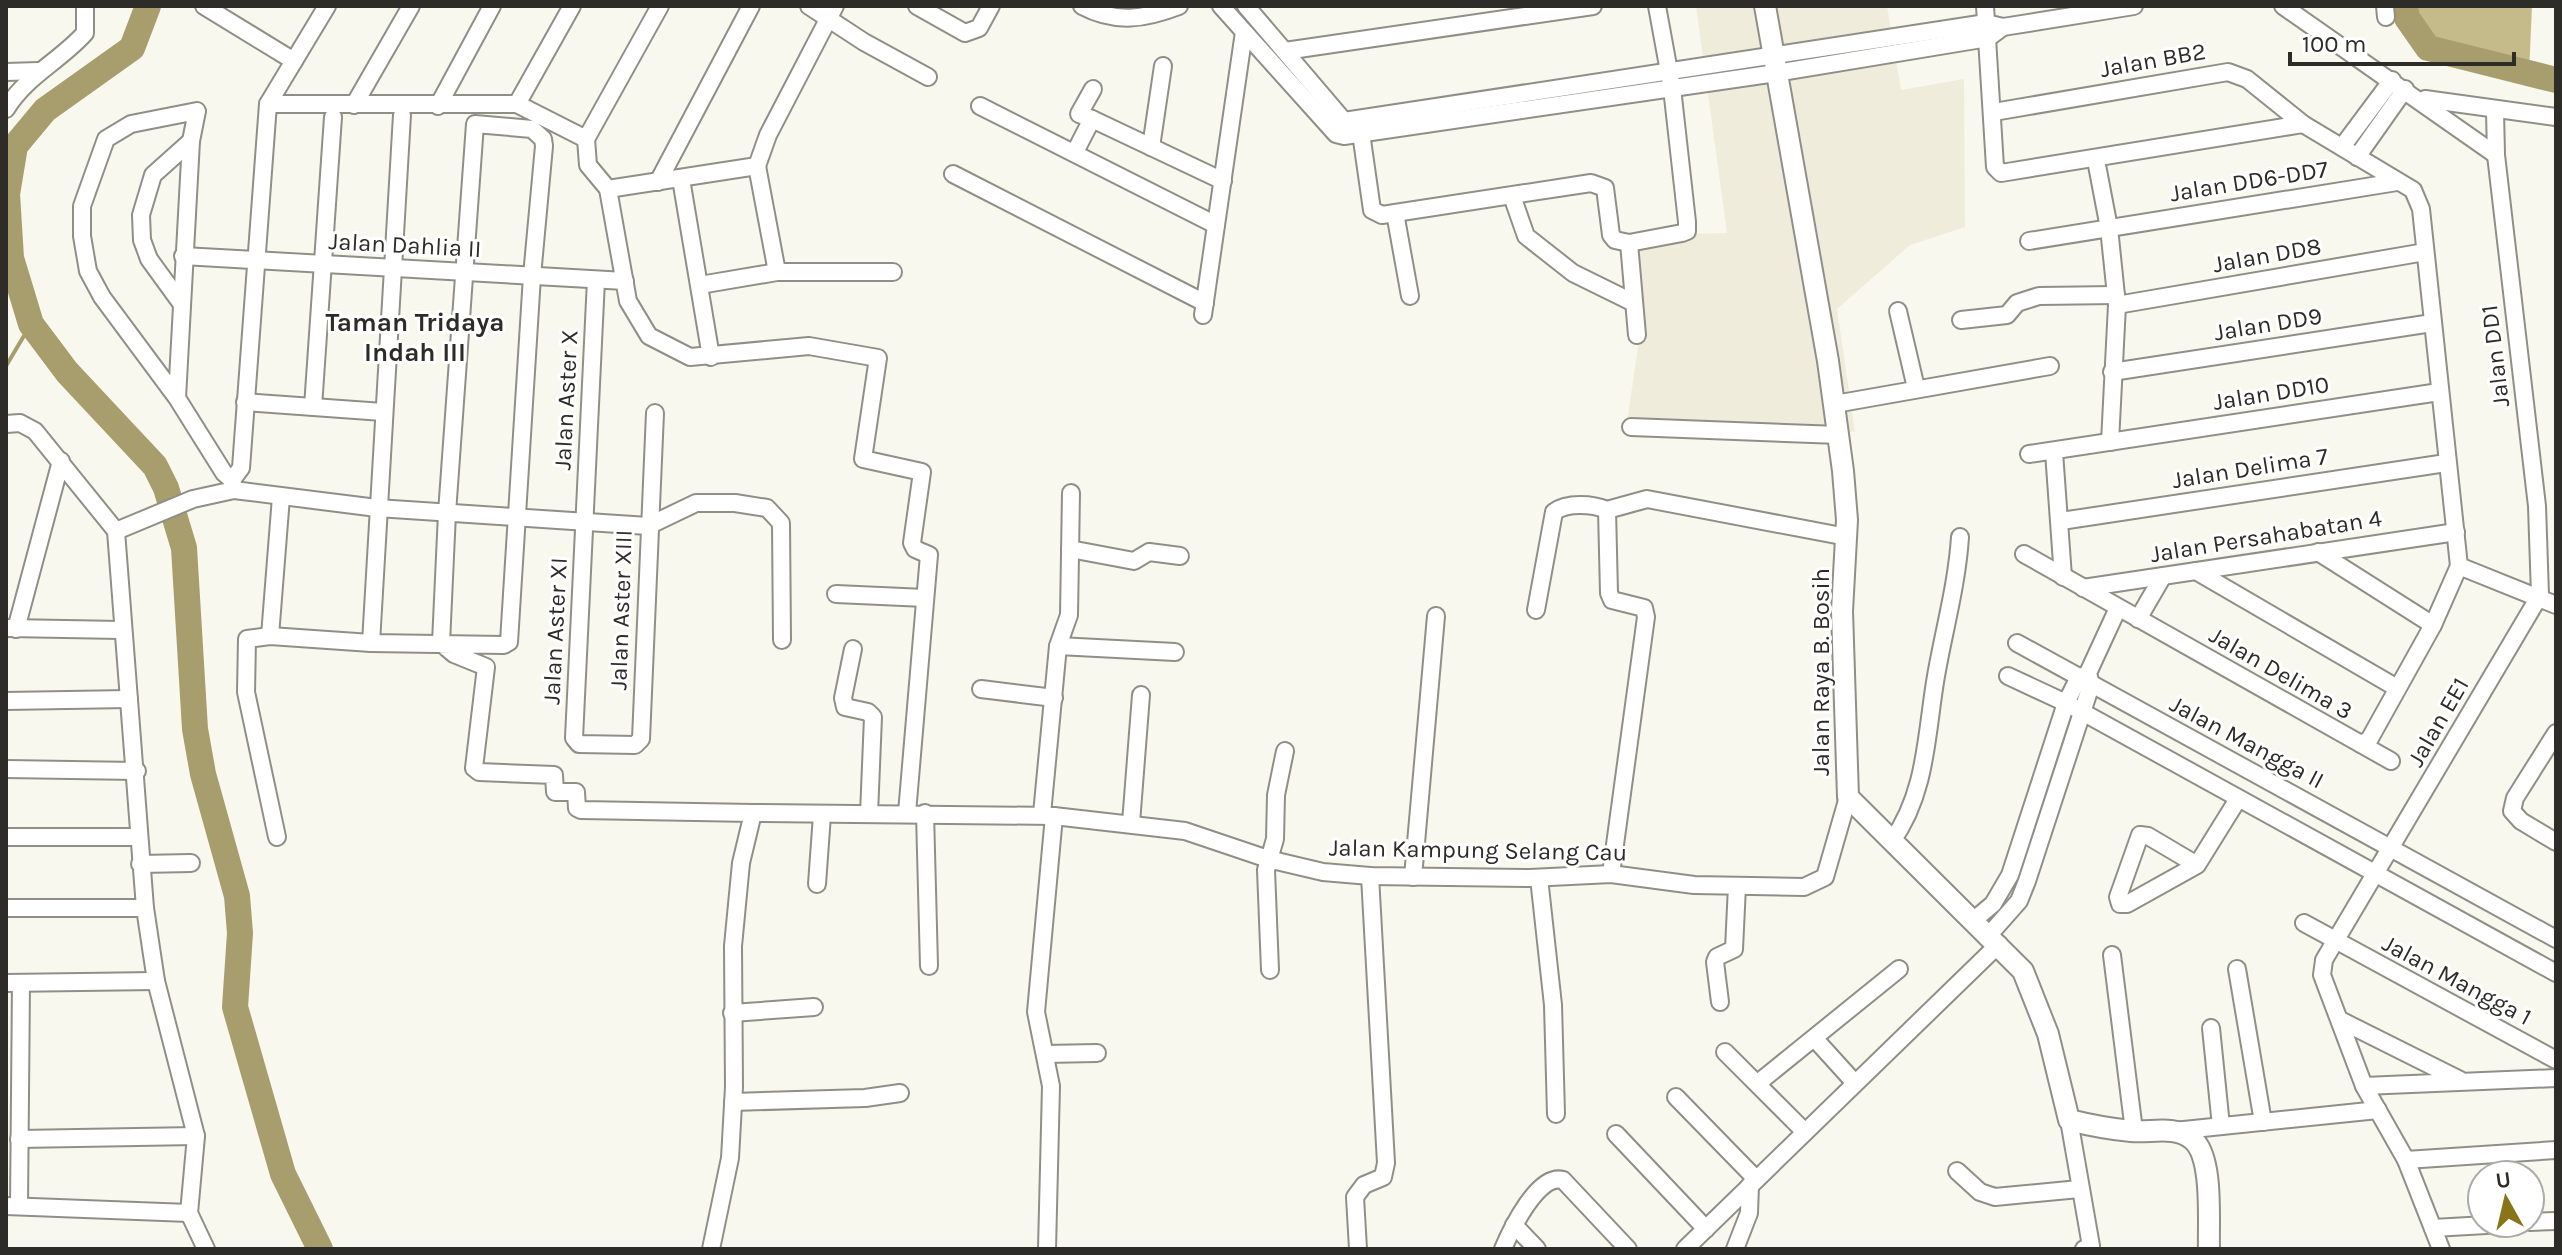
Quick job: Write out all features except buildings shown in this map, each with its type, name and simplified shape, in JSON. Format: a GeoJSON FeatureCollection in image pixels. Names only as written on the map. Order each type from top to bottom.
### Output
{"type":"FeatureCollection","features":[{"type":"Feature","properties":{"kind":"main road","name":"Jalan Raya B. Bosih"},"geometry":{"type":"LineString","coordinates":[[1765,6],[1839,435],[1847,537],[1842,611],[1848,797],[2023,971],[2035,996],[2058,1068],[2069,1120]]}},
{"type":"Feature","properties":{"kind":"main road"},"geometry":{"type":"LineString","coordinates":[[2069,1120],[2134,1131],[2172,1131],[2192,1139],[2200,1150],[2208,1184],[2209,1249]]}},
{"type":"Feature","properties":{"kind":"street"},"geometry":{"type":"LineString","coordinates":[[6,109],[18,90],[39,71],[66,54],[85,33],[85,6]]}},
{"type":"Feature","properties":{"kind":"street"},"geometry":{"type":"LineString","coordinates":[[204,6],[294,61]]}},
{"type":"Feature","properties":{"kind":"street"},"geometry":{"type":"LineString","coordinates":[[233,485],[241,468],[268,104],[327,6]]}},
{"type":"Feature","properties":{"kind":"street"},"geometry":{"type":"LineString","coordinates":[[354,105],[411,6]]}},
{"type":"Feature","properties":{"kind":"street"},"geometry":{"type":"LineString","coordinates":[[438,106],[492,6]]}},
{"type":"Feature","properties":{"kind":"street"},"geometry":{"type":"LineString","coordinates":[[517,104],[572,6]]}},
{"type":"Feature","properties":{"kind":"street"},"geometry":{"type":"LineString","coordinates":[[660,6],[586,139],[588,165],[608,189],[628,301],[649,336],[690,357],[809,346],[878,358],[863,459],[922,472],[912,543],[915,549],[929,555],[907,813]]}},
{"type":"Feature","properties":{"kind":"street"},"geometry":{"type":"LineString","coordinates":[[658,182],[751,6]]}},
{"type":"Feature","properties":{"kind":"street"},"geometry":{"type":"LineString","coordinates":[[809,6],[832,12],[864,42],[928,77]]}},
{"type":"Feature","properties":{"kind":"street"},"geometry":{"type":"LineString","coordinates":[[917,6],[965,33],[979,28],[991,6]]}},
{"type":"Feature","properties":{"kind":"street"},"geometry":{"type":"LineString","coordinates":[[1082,6],[1109,18],[1133,19],[1179,6]]}},
{"type":"Feature","properties":{"kind":"street"},"geometry":{"type":"LineString","coordinates":[[1105,6],[1132,10],[1151,6]]}},
{"type":"Feature","properties":{"kind":"street"},"geometry":{"type":"LineString","coordinates":[[1221,6],[1336,134],[2134,6]]}},
{"type":"Feature","properties":{"kind":"street"},"geometry":{"type":"LineString","coordinates":[[1246,6],[1344,121],[1360,128]]}},
{"type":"Feature","properties":{"kind":"street"},"geometry":{"type":"LineString","coordinates":[[1285,51],[1593,6]]}},
{"type":"Feature","properties":{"kind":"street"},"geometry":{"type":"LineString","coordinates":[[1360,128],[1372,210],[1382,215],[1599,183],[1605,188],[1611,235],[1615,240],[1629,243],[1687,231],[1670,80],[1657,6]]}},
{"type":"Feature","properties":{"kind":"street"},"geometry":{"type":"LineString","coordinates":[[1985,6],[1992,29],[1995,167],[2001,173],[2303,124]]}},
{"type":"Feature","properties":{"kind":"street"},"geometry":{"type":"LineString","coordinates":[[2283,6],[2496,155]]}},
{"type":"Feature","properties":{"kind":"street"},"geometry":{"type":"LineString","coordinates":[[777,272],[757,166],[768,135],[832,12]]}},
{"type":"Feature","properties":{"kind":"street"},"geometry":{"type":"LineString","coordinates":[[953,174],[1204,309],[1244,32]]}},
{"type":"Feature","properties":{"kind":"street"},"geometry":{"type":"LineString","coordinates":[[1151,147],[1163,66]]}},
{"type":"Feature","properties":{"kind":"street"},"geometry":{"type":"LineString","coordinates":[[6,72],[39,71]]}},
{"type":"Feature","properties":{"kind":"street","name":"Jalan BB2"},"geometry":{"type":"LineString","coordinates":[[1994,112],[2228,72],[2247,79],[2303,124],[2418,197],[2459,566]]}},
{"type":"Feature","properties":{"kind":"street"},"geometry":{"type":"LineString","coordinates":[[1093,89],[1079,114],[1223,181]]}},
{"type":"Feature","properties":{"kind":"street"},"geometry":{"type":"LineString","coordinates":[[2405,89],[2495,111],[2556,117]]}},
{"type":"Feature","properties":{"kind":"street"},"geometry":{"type":"LineString","coordinates":[[2342,147],[2405,89]]}},
{"type":"Feature","properties":{"kind":"street"},"geometry":{"type":"LineString","coordinates":[[2357,157],[2405,89]]}},
{"type":"Feature","properties":{"kind":"street"},"geometry":{"type":"LineString","coordinates":[[268,104],[517,104],[586,139]]}},
{"type":"Feature","properties":{"kind":"street"},"geometry":{"type":"LineString","coordinates":[[980,106],[1216,225]]}},
{"type":"Feature","properties":{"kind":"street"},"geometry":{"type":"LineString","coordinates":[[177,398],[191,141],[197,111],[131,124],[106,139],[82,206],[82,236],[88,271],[102,297],[177,398],[233,485]]}},
{"type":"Feature","properties":{"kind":"street","name":"Jalan DD1"},"geometry":{"type":"LineString","coordinates":[[2495,111],[2496,155],[2537,506],[2540,595]]}},
{"type":"Feature","properties":{"kind":"street"},"geometry":{"type":"LineString","coordinates":[[371,643],[402,115]]}},
{"type":"Feature","properties":{"kind":"street"},"geometry":{"type":"LineString","coordinates":[[313,407],[333,117]]}},
{"type":"Feature","properties":{"kind":"street"},"geometry":{"type":"LineString","coordinates":[[1075,152],[1092,119]]}},
{"type":"Feature","properties":{"kind":"street"},"geometry":{"type":"LineString","coordinates":[[277,837],[246,692],[247,639],[270,636],[371,643],[508,645],[543,139],[532,129],[475,124],[447,513],[441,643]]}},
{"type":"Feature","properties":{"kind":"street"},"geometry":{"type":"LineString","coordinates":[[181,303],[149,259],[142,240],[141,215],[153,175],[191,141]]}},
{"type":"Feature","properties":{"kind":"street"},"geometry":{"type":"LineString","coordinates":[[2096,160],[2109,228],[2116,300],[2110,442]]}},
{"type":"Feature","properties":{"kind":"street"},"geometry":{"type":"LineString","coordinates":[[608,189],[757,166]]}},
{"type":"Feature","properties":{"kind":"street"},"geometry":{"type":"LineString","coordinates":[[681,179],[711,357]]}},
{"type":"Feature","properties":{"kind":"street","name":"Jalan DD6-DD7"},"geometry":{"type":"LineString","coordinates":[[2029,241],[2397,182]]}},
{"type":"Feature","properties":{"kind":"street"},"geometry":{"type":"LineString","coordinates":[[1512,196],[1526,236],[1573,273],[1634,303]]}},
{"type":"Feature","properties":{"kind":"street"},"geometry":{"type":"LineString","coordinates":[[1395,213],[1410,296]]}},
{"type":"Feature","properties":{"kind":"street"},"geometry":{"type":"LineString","coordinates":[[1629,243],[1637,335]]}},
{"type":"Feature","properties":{"kind":"street","name":"Jalan DD8"},"geometry":{"type":"LineString","coordinates":[[1961,320],[2007,315],[2017,303],[2039,296],[2116,300],[2425,252]]}},
{"type":"Feature","properties":{"kind":"street","name":"Jalan Dahlia II"},"geometry":{"type":"LineString","coordinates":[[183,256],[625,281]]}},
{"type":"Feature","properties":{"kind":"street"},"geometry":{"type":"LineString","coordinates":[[700,285],[777,272],[893,272]]}},
{"type":"Feature","properties":{"kind":"street","name":"Jalan Aster X"},"geometry":{"type":"LineString","coordinates":[[584,522],[596,280]]}},
{"type":"Feature","properties":{"kind":"street"},"geometry":{"type":"LineString","coordinates":[[1898,311],[1916,388]]}},
{"type":"Feature","properties":{"kind":"street","name":"Jalan DD9"},"geometry":{"type":"LineString","coordinates":[[2112,372],[2432,323]]}},
{"type":"Feature","properties":{"kind":"street"},"geometry":{"type":"LineString","coordinates":[[1835,404],[2050,366]]}},
{"type":"Feature","properties":{"kind":"street","name":"Jalan DD10"},"geometry":{"type":"LineString","coordinates":[[2029,454],[2439,392]]}},
{"type":"Feature","properties":{"kind":"street"},"geometry":{"type":"LineString","coordinates":[[245,402],[383,412]]}},
{"type":"Feature","properties":{"kind":"street","name":"Jalan Aster XIII"},"geometry":{"type":"LineString","coordinates":[[575,742],[635,745],[641,739],[655,413]]}},
{"type":"Feature","properties":{"kind":"street"},"geometry":{"type":"LineString","coordinates":[[6,424],[20,423],[35,431],[116,531],[121,630],[137,771],[138,837],[145,908],[156,981],[196,1136],[189,1213],[206,1249]]}},
{"type":"Feature","properties":{"kind":"street"},"geometry":{"type":"LineString","coordinates":[[1631,427],[1839,435]]}},
{"type":"Feature","properties":{"kind":"street"},"geometry":{"type":"LineString","coordinates":[[2054,452],[2063,577]]}},
{"type":"Feature","properties":{"kind":"street"},"geometry":{"type":"LineString","coordinates":[[61,461],[11,628],[121,630]]}},
{"type":"Feature","properties":{"kind":"street","name":"Jalan Delima 7"},"geometry":{"type":"LineString","coordinates":[[2061,521],[2446,463]]}},
{"type":"Feature","properties":{"kind":"street"},"geometry":{"type":"LineString","coordinates":[[116,531],[233,485],[281,497],[377,508],[648,526],[696,503],[735,503],[767,508],[781,523],[782,640]]}},
{"type":"Feature","properties":{"kind":"street"},"geometry":{"type":"LineString","coordinates":[[1047,1249],[1051,1086],[1036,1012],[1058,646],[1069,615],[1071,493]]}},
{"type":"Feature","properties":{"kind":"street"},"geometry":{"type":"LineString","coordinates":[[270,636],[281,497]]}},
{"type":"Feature","properties":{"kind":"street"},"geometry":{"type":"LineString","coordinates":[[1536,610],[1554,512],[1560,507],[1607,510],[1647,499],[1847,537]]}},
{"type":"Feature","properties":{"kind":"street"},"geometry":{"type":"LineString","coordinates":[[1607,510],[1609,593],[1612,600],[1644,608],[1646,617],[1611,874]]}},
{"type":"Feature","properties":{"kind":"street","name":"Jalan Aster XI"},"geometry":{"type":"LineString","coordinates":[[575,742],[584,522]]}},
{"type":"Feature","properties":{"kind":"street","name":"Jalan Persahabatan 4"},"geometry":{"type":"LineString","coordinates":[[2083,588],[2456,532]]}},
{"type":"Feature","properties":{"kind":"street"},"geometry":{"type":"LineString","coordinates":[[1892,841],[1907,820],[1921,782],[1960,537]]}},
{"type":"Feature","properties":{"kind":"street"},"geometry":{"type":"LineString","coordinates":[[1070,549],[1134,561],[1149,552],[1180,556]]}},
{"type":"Feature","properties":{"kind":"street"},"geometry":{"type":"LineString","coordinates":[[2318,552],[2433,625]]}},
{"type":"Feature","properties":{"kind":"street","name":"Jalan Delima 3"},"geometry":{"type":"LineString","coordinates":[[2024,554],[2361,744],[2369,740],[2433,625],[2459,566]]}},
{"type":"Feature","properties":{"kind":"street"},"geometry":{"type":"LineString","coordinates":[[2459,566],[2540,595],[2556,605]]}},
{"type":"Feature","properties":{"kind":"street"},"geometry":{"type":"LineString","coordinates":[[2196,571],[2397,688]]}},
{"type":"Feature","properties":{"kind":"street"},"geometry":{"type":"LineString","coordinates":[[2138,619],[2163,576]]}},
{"type":"Feature","properties":{"kind":"street"},"geometry":{"type":"LineString","coordinates":[[836,594],[925,598]]}},
{"type":"Feature","properties":{"kind":"street","name":"Jalan EE1"},"geometry":{"type":"LineString","coordinates":[[2441,1249],[2406,1160],[2364,1086],[2322,975],[2324,960],[2540,595]]}},
{"type":"Feature","properties":{"kind":"street"},"geometry":{"type":"LineString","coordinates":[[1685,1249],[1854,1082],[2019,901],[2027,881],[2072,707],[2118,608]]}},
{"type":"Feature","properties":{"kind":"street"},"geometry":{"type":"LineString","coordinates":[[1413,877],[1436,616]]}},
{"type":"Feature","properties":{"kind":"street","name":"Jalan Kampung Selang Cau"},"geometry":{"type":"LineString","coordinates":[[441,643],[454,654],[486,667],[473,762],[479,772],[554,775],[555,792],[576,792],[577,808],[581,810],[822,815],[1048,815],[1185,831],[1268,859],[1323,872],[1370,876],[1539,878],[1611,874],[1694,885],[1804,887],[1825,877],[1848,797]]}},
{"type":"Feature","properties":{"kind":"street","name":"Jalan Mangga II"},"geometry":{"type":"LineString","coordinates":[[2017,643],[2556,939]]}},
{"type":"Feature","properties":{"kind":"street"},"geometry":{"type":"LineString","coordinates":[[1058,646],[1175,652]]}},
{"type":"Feature","properties":{"kind":"street"},"geometry":{"type":"LineString","coordinates":[[853,649],[843,698],[845,707],[868,712],[873,717],[869,814]]}},
{"type":"Feature","properties":{"kind":"street"},"geometry":{"type":"LineString","coordinates":[[2008,676],[2072,707],[2556,973]]}},
{"type":"Feature","properties":{"kind":"street"},"geometry":{"type":"LineString","coordinates":[[981,689],[1054,698]]}},
{"type":"Feature","properties":{"kind":"street"},"geometry":{"type":"LineString","coordinates":[[1131,823],[1141,695]]}},
{"type":"Feature","properties":{"kind":"street"},"geometry":{"type":"LineString","coordinates":[[6,701],[129,699]]}},
{"type":"Feature","properties":{"kind":"street"},"geometry":{"type":"LineString","coordinates":[[2556,733],[2515,798],[2512,811],[2521,821],[2556,842]]}},
{"type":"Feature","properties":{"kind":"street"},"geometry":{"type":"LineString","coordinates":[[2361,744],[2391,761]]}},
{"type":"Feature","properties":{"kind":"street"},"geometry":{"type":"LineString","coordinates":[[1270,970],[1266,888],[1268,859],[1275,839],[1276,795],[1285,751]]}},
{"type":"Feature","properties":{"kind":"street"},"geometry":{"type":"LineString","coordinates":[[6,769],[137,771]]}},
{"type":"Feature","properties":{"kind":"street"},"geometry":{"type":"LineString","coordinates":[[2197,865],[2148,836],[2140,835],[2118,897],[2120,904],[2127,904],[2197,865],[2238,799]]}},
{"type":"Feature","properties":{"kind":"street"},"geometry":{"type":"LineString","coordinates":[[711,1249],[730,1158],[733,946],[741,863],[753,813]]}},
{"type":"Feature","properties":{"kind":"street"},"geometry":{"type":"LineString","coordinates":[[925,813],[929,966]]}},
{"type":"Feature","properties":{"kind":"street"},"geometry":{"type":"LineString","coordinates":[[817,884],[822,815]]}},
{"type":"Feature","properties":{"kind":"street"},"geometry":{"type":"LineString","coordinates":[[6,837],[138,837]]}},
{"type":"Feature","properties":{"kind":"street"},"geometry":{"type":"LineString","coordinates":[[140,864],[191,863]]}},
{"type":"Feature","properties":{"kind":"street"},"geometry":{"type":"LineString","coordinates":[[1358,1249],[1355,1197],[1364,1185],[1383,1177],[1386,1163],[1370,876]]}},
{"type":"Feature","properties":{"kind":"street"},"geometry":{"type":"LineString","coordinates":[[1539,878],[1553,1005],[1556,1114]]}},
{"type":"Feature","properties":{"kind":"street"},"geometry":{"type":"LineString","coordinates":[[1720,1002],[1715,962],[1717,957],[1734,949],[1737,886]]}},
{"type":"Feature","properties":{"kind":"street"},"geometry":{"type":"LineString","coordinates":[[6,908],[145,908]]}},
{"type":"Feature","properties":{"kind":"street","name":"Jalan Mangga 1"},"geometry":{"type":"LineString","coordinates":[[2304,923],[2556,1060]]}},
{"type":"Feature","properties":{"kind":"street"},"geometry":{"type":"LineString","coordinates":[[2112,955],[2134,1131]]}},
{"type":"Feature","properties":{"kind":"street"},"geometry":{"type":"LineString","coordinates":[[1758,1083],[1899,969]]}},
{"type":"Feature","properties":{"kind":"street"},"geometry":{"type":"LineString","coordinates":[[2237,969],[2263,1122]]}},
{"type":"Feature","properties":{"kind":"street"},"geometry":{"type":"LineString","coordinates":[[156,981],[14,983],[19,1139],[12,1206],[189,1213]]}},
{"type":"Feature","properties":{"kind":"street"},"geometry":{"type":"LineString","coordinates":[[732,1013],[814,1007]]}},
{"type":"Feature","properties":{"kind":"street"},"geometry":{"type":"LineString","coordinates":[[2340,1020],[2464,1082]]}},
{"type":"Feature","properties":{"kind":"street"},"geometry":{"type":"LineString","coordinates":[[2211,1028],[2221,1126]]}},
{"type":"Feature","properties":{"kind":"street"},"geometry":{"type":"LineString","coordinates":[[1815,1039],[1854,1082]]}},
{"type":"Feature","properties":{"kind":"street"},"geometry":{"type":"LineString","coordinates":[[1725,1052],[1803,1130]]}},
{"type":"Feature","properties":{"kind":"street"},"geometry":{"type":"LineString","coordinates":[[1045,1054],[1097,1053]]}},
{"type":"Feature","properties":{"kind":"street"},"geometry":{"type":"LineString","coordinates":[[2364,1086],[2556,1078]]}},
{"type":"Feature","properties":{"kind":"street"},"geometry":{"type":"LineString","coordinates":[[733,1102],[865,1098],[900,1093]]}},
{"type":"Feature","properties":{"kind":"street"},"geometry":{"type":"LineString","coordinates":[[1676,1097],[1753,1182],[1749,1213],[1735,1249]]}},
{"type":"Feature","properties":{"kind":"street"},"geometry":{"type":"LineString","coordinates":[[2172,1131],[2378,1110]]}},
{"type":"Feature","properties":{"kind":"street"},"geometry":{"type":"LineString","coordinates":[[2069,1120],[2088,1248]]}},
{"type":"Feature","properties":{"kind":"street"},"geometry":{"type":"LineString","coordinates":[[1616,1134],[1706,1229]]}},
{"type":"Feature","properties":{"kind":"street"},"geometry":{"type":"LineString","coordinates":[[19,1139],[196,1136]]}},
{"type":"Feature","properties":{"kind":"street"},"geometry":{"type":"LineString","coordinates":[[2406,1160],[2556,1150]]}},
{"type":"Feature","properties":{"kind":"street"},"geometry":{"type":"LineString","coordinates":[[1957,1171],[1980,1192],[1995,1197],[2079,1189]]}},
{"type":"Feature","properties":{"kind":"street"},"geometry":{"type":"LineString","coordinates":[[1503,1249],[1514,1225],[1550,1180],[1563,1180],[1628,1249]]}},
{"type":"Feature","properties":{"kind":"street"},"geometry":{"type":"LineString","coordinates":[[1514,1225],[1537,1249]]}},
{"type":"Feature","properties":{"kind":"street"},"geometry":{"type":"LineString","coordinates":[[2433,1228],[2466,1226]]}},
{"type":"Feature","properties":{"kind":"shaded area"},"geometry":{"type":"Polygon","coordinates":[[[1696,6],[1887,6],[1901,90],[1964,79],[1965,227],[1910,245],[1837,309],[1855,432],[1627,422],[1643,313],[1638,235],[1727,233],[1696,6]]]}},
{"type":"Feature","properties":{"kind":"shaded area"},"geometry":{"type":"Polygon","coordinates":[[[2405,6],[2532,6],[2529,74],[2428,48],[2407,18],[2405,6]]]}},
{"type":"Feature","properties":{"kind":"waterway"},"geometry":{"type":"LineString","coordinates":[[148,6],[132,48],[45,110],[15,146],[7,194],[11,258],[31,324],[67,372],[155,466],[166,488],[184,548],[195,729],[203,774],[237,896],[240,933],[235,1007],[283,1174],[320,1249]]}},
{"type":"Feature","properties":{"kind":"waterway"},"geometry":{"type":"LineString","coordinates":[[2405,6],[2407,18],[2428,48],[2556,80]]}},
{"type":"Feature","properties":{"kind":"waterway"},"geometry":{"type":"LineString","coordinates":[[6,366],[31,324]]}},
{"type":"Feature","properties":{"kind":"district","name":"Taman Tridaya Indah III"},"geometry":{"type":"Point","coordinates":[415,337]}}]}
